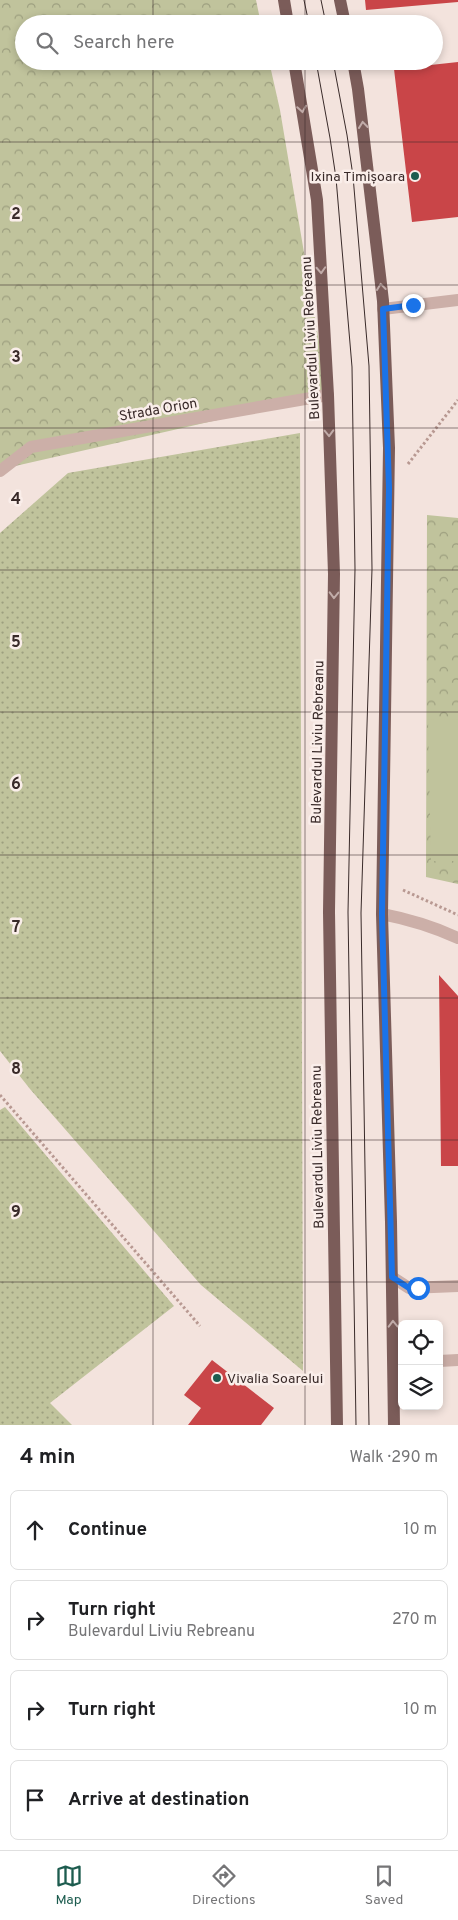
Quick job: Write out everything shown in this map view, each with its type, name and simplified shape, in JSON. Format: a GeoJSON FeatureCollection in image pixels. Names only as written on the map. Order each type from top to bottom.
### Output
{"type":"FeatureCollection","features":[{"type":"Feature","properties":{"kind":"main road"},"geometry":{"type":"LineString","coordinates":[[284,0],[286,15]]}},
{"type":"Feature","properties":{"kind":"main road"},"geometry":{"type":"LineString","coordinates":[[340,0],[343,15]]}},
{"type":"Feature","properties":{"kind":"main road","name":"Bulevardul Liviu Rebreanu"},"geometry":{"type":"LineString","coordinates":[[295,70],[317,200],[328,395],[334,574],[328,912],[336,1425]]}},
{"type":"Feature","properties":{"kind":"main road"},"geometry":{"type":"LineString","coordinates":[[355,70],[383,309],[389,488],[382,914],[394,1425]]}},
{"type":"Feature","properties":{"kind":"street"},"geometry":{"type":"LineString","coordinates":[[383,309],[458,300]]}},
{"type":"Feature","properties":{"kind":"street","name":"Strada Orion"},"geometry":{"type":"LineString","coordinates":[[1,468],[31,447],[328,395]]}},
{"type":"Feature","properties":{"kind":"street"},"geometry":{"type":"LineString","coordinates":[[382,914],[426,926],[458,938]]}},
{"type":"Feature","properties":{"kind":"street"},"geometry":{"type":"LineString","coordinates":[[392,1277],[409,1288],[458,1286]]}},
{"type":"Feature","properties":{"kind":"street"},"geometry":{"type":"LineString","coordinates":[[443,1361],[458,1360]]}},
{"type":"Feature","properties":{"kind":"street"},"geometry":{"type":"LineString","coordinates":[[394,1401],[398,1393]]}},
{"type":"Feature","properties":{"kind":"path"},"geometry":{"type":"LineString","coordinates":[[389,488],[458,400]]}},
{"type":"Feature","properties":{"kind":"path"},"geometry":{"type":"LineString","coordinates":[[403,890],[458,915]]}},
{"type":"Feature","properties":{"kind":"path"},"geometry":{"type":"LineString","coordinates":[[0,1095],[200,1326]]}},
{"type":"Feature","properties":{"kind":"green space"},"geometry":{"type":"Polygon","coordinates":[[[0,0],[256,0],[259,15],[15,15],[15,70],[271,70],[280,110],[328,395],[2,469],[0,463],[0,0]]]}},
{"type":"Feature","properties":{"kind":"green space"},"geometry":{"type":"Polygon","coordinates":[[[300,433],[303,1371],[201,1285],[30,1089],[0,1051],[0,533],[68,473],[300,433]]]}},
{"type":"Feature","properties":{"kind":"green space"},"geometry":{"type":"Polygon","coordinates":[[[427,515],[458,518],[458,884],[426,877],[427,515]]]}},
{"type":"Feature","properties":{"kind":"green space"},"geometry":{"type":"Polygon","coordinates":[[[458,719],[458,861],[431,861],[428,720],[458,719]]]}},
{"type":"Feature","properties":{"kind":"green space"},"geometry":{"type":"Polygon","coordinates":[[[5,1107],[174,1306],[50,1403],[72,1425],[0,1425],[0,1110],[5,1107]]]}},
{"type":"Feature","properties":{"kind":"building"},"geometry":{"type":"Polygon","coordinates":[[[365,0],[458,0],[458,2],[366,10],[365,0]]]}},
{"type":"Feature","properties":{"kind":"building"},"geometry":{"type":"Polygon","coordinates":[[[458,62],[458,217],[412,222],[394,70],[443,70],[443,64],[458,62]]]}},
{"type":"Feature","properties":{"kind":"building"},"geometry":{"type":"Polygon","coordinates":[[[439,975],[458,996],[458,1166],[441,1166],[439,975]]]}},
{"type":"Feature","properties":{"kind":"building","name":"Vivalia Soarelui"},"geometry":{"type":"Polygon","coordinates":[[[212,1360],[274,1408],[261,1425],[188,1425],[201,1408],[184,1395],[212,1360]]]}},
{"type":"Feature","properties":{"kind":"tram line"},"geometry":{"type":"LineString","coordinates":[[304,0],[307,15]]}},
{"type":"Feature","properties":{"kind":"tram line"},"geometry":{"type":"LineString","coordinates":[[321,0],[324,15]]}},
{"type":"Feature","properties":{"kind":"tram line"},"geometry":{"type":"LineString","coordinates":[[318,70],[336,178],[352,367],[355,569],[348,912],[356,1425]]}},
{"type":"Feature","properties":{"kind":"tram line"},"geometry":{"type":"LineString","coordinates":[[335,70],[353,176],[369,366],[372,569],[361,913],[369,1425]]}},
{"type":"Feature","properties":{"kind":"place","name":"Ixina Timișoara"},"geometry":{"type":"Point","coordinates":[415,176]}},
{"type":"Feature","properties":{"kind":"place","name":"Vivalia Soarelui"},"geometry":{"type":"Point","coordinates":[217,1378]}},
{"type":"Feature","properties":{"kind":"route"},"geometry":{"type":"LineString","coordinates":[[413,305],[383,309],[389,488],[382,914],[392,1277],[409,1288],[418,1288]]}}]}
